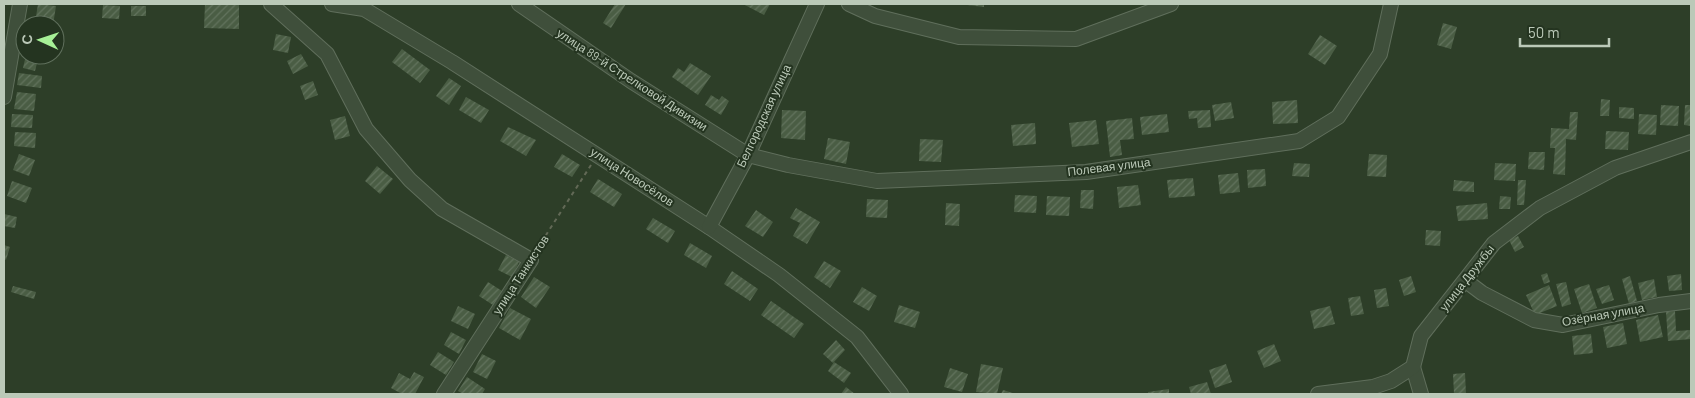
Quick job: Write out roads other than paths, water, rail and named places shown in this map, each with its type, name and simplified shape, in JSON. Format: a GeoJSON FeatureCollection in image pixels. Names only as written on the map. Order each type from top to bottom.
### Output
{"type":"FeatureCollection","features":[{"type":"Feature","properties":{"kind":"street"},"geometry":{"type":"LineString","coordinates":[[4,97],[20,4]]}},
{"type":"Feature","properties":{"kind":"street","name":"улица Танкистов"},"geometry":{"type":"LineString","coordinates":[[272,4],[326,54],[366,129],[410,180],[442,210],[531,260],[444,394]]}},
{"type":"Feature","properties":{"kind":"street","name":"улица Новосёлов"},"geometry":{"type":"LineString","coordinates":[[332,4],[364,9],[452,62],[709,227],[779,275],[856,337],[893,391]]}},
{"type":"Feature","properties":{"kind":"street","name":"улица 89-й Стрелковой Дивизии"},"geometry":{"type":"LineString","coordinates":[[519,4],[631,81],[748,155]]}},
{"type":"Feature","properties":{"kind":"street","name":"Белгородская улица"},"geometry":{"type":"LineString","coordinates":[[709,227],[748,155],[817,4]]}},
{"type":"Feature","properties":{"kind":"street"},"geometry":{"type":"LineString","coordinates":[[849,4],[875,16],[959,37],[1076,39],[1171,4]]}},
{"type":"Feature","properties":{"kind":"street","name":"Полевая улица"},"geometry":{"type":"LineString","coordinates":[[748,155],[788,165],[877,181],[1086,172],[1299,141],[1338,117],[1380,54],[1391,4]]}},
{"type":"Feature","properties":{"kind":"street","name":"улица Дружбы"},"geometry":{"type":"LineString","coordinates":[[1413,367],[1421,336],[1494,243],[1540,208],[1615,168],[1691,142]]}},
{"type":"Feature","properties":{"kind":"street","name":"Озёрная улица"},"geometry":{"type":"LineString","coordinates":[[1466,281],[1482,293],[1534,320],[1563,325],[1659,305],[1691,301]]}},
{"type":"Feature","properties":{"kind":"street"},"geometry":{"type":"LineString","coordinates":[[1318,394],[1373,387],[1391,382],[1413,367],[1421,394]]}}]}
